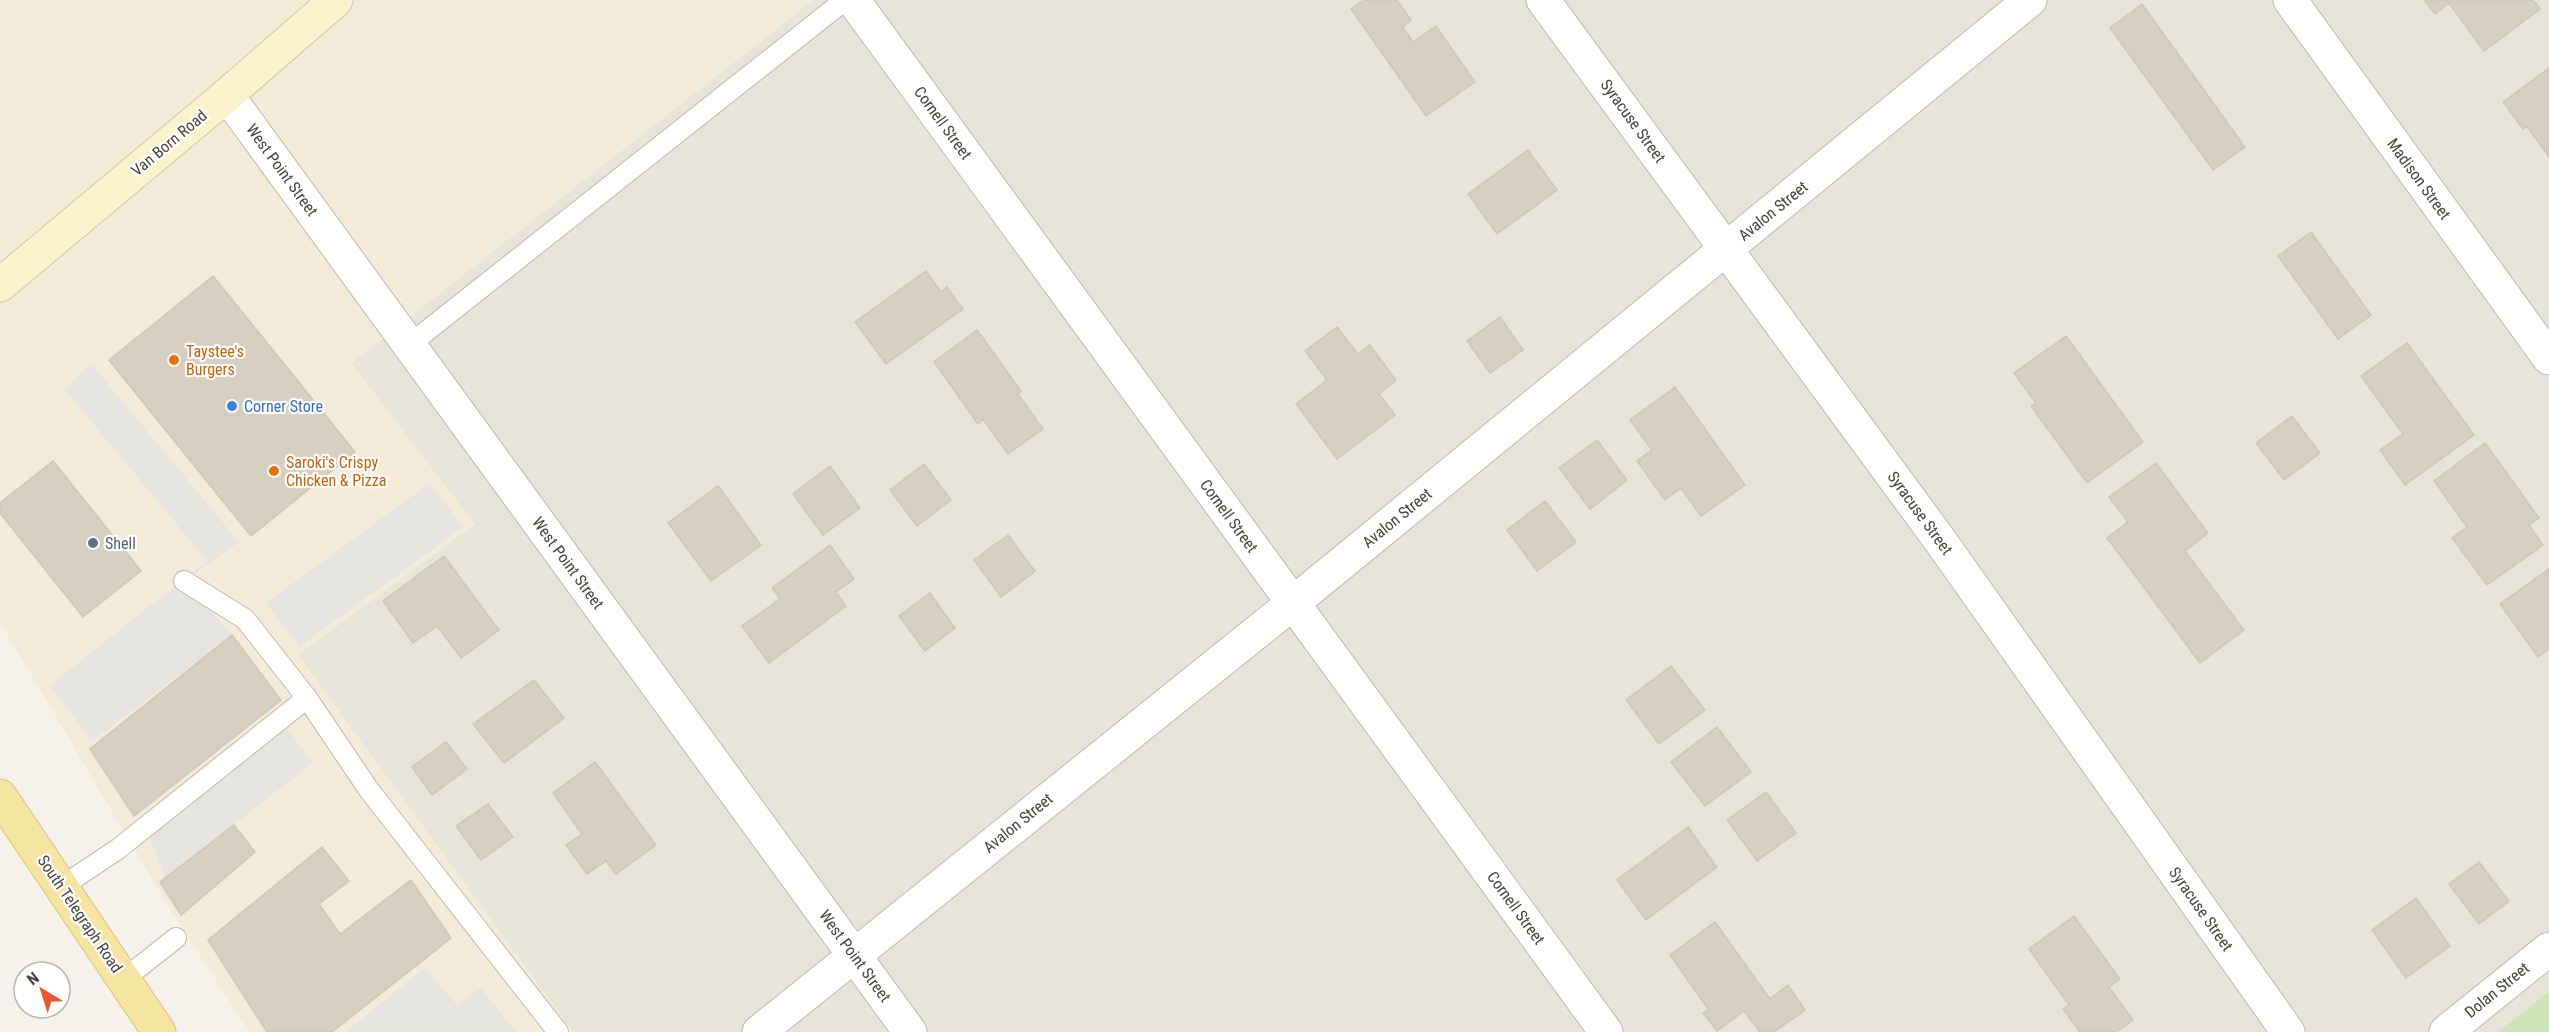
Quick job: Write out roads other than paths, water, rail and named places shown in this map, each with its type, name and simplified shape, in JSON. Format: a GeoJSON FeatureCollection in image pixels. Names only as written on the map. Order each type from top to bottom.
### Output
{"type":"FeatureCollection","features":[{"type":"Feature","properties":{"kind":"main road","name":"Van Born Road"},"geometry":{"type":"LineString","coordinates":[[0,285],[227,95],[336,0]]}},
{"type":"Feature","properties":{"kind":"main road","name":"South Telegraph Road"},"geometry":{"type":"LineString","coordinates":[[0,796],[159,1032]]}},
{"type":"Feature","properties":{"kind":"street","name":"Cornell Street"},"geometry":{"type":"LineString","coordinates":[[853,0],[1293,603],[1318,634],[1606,1032]]}},
{"type":"Feature","properties":{"kind":"street","name":"Syracuse Street"},"geometry":{"type":"LineString","coordinates":[[1544,0],[1939,539],[2288,1032]]}},
{"type":"Feature","properties":{"kind":"street","name":"Avalon Street"},"geometry":{"type":"LineString","coordinates":[[759,1032],[1293,603],[2030,0]]}},
{"type":"Feature","properties":{"kind":"street","name":"Madison Street"},"geometry":{"type":"LineString","coordinates":[[2290,0],[2549,358]]}},
{"type":"Feature","properties":{"kind":"street","name":"West Point Street"},"geometry":{"type":"LineString","coordinates":[[227,95],[910,1032]]}},
{"type":"Feature","properties":{"kind":"street","name":"Dolan Street"},"geometry":{"type":"LineString","coordinates":[[2446,1032],[2549,949]]}},
{"type":"Feature","properties":{"kind":"lane"},"geometry":{"type":"LineString","coordinates":[[409,345],[845,0]]}},
{"type":"Feature","properties":{"kind":"lane"},"geometry":{"type":"LineString","coordinates":[[184,581],[245,619],[307,698],[369,790],[558,1032]]}},
{"type":"Feature","properties":{"kind":"lane"},"geometry":{"type":"LineString","coordinates":[[61,887],[118,849],[307,698]]}},
{"type":"Feature","properties":{"kind":"lane"},"geometry":{"type":"LineString","coordinates":[[124,979],[176,938]]}},
{"type":"Feature","properties":{"kind":"place","name":"Taystee's Burgers"},"geometry":{"type":"Point","coordinates":[174,360]}},
{"type":"Feature","properties":{"kind":"place","name":"Corner Store"},"geometry":{"type":"Point","coordinates":[232,406]}},
{"type":"Feature","properties":{"kind":"place","name":"Saroki's Crispy Chicken & Pizza"},"geometry":{"type":"Point","coordinates":[274,471]}},
{"type":"Feature","properties":{"kind":"place","name":"Shell"},"geometry":{"type":"Point","coordinates":[93,543]}}]}
